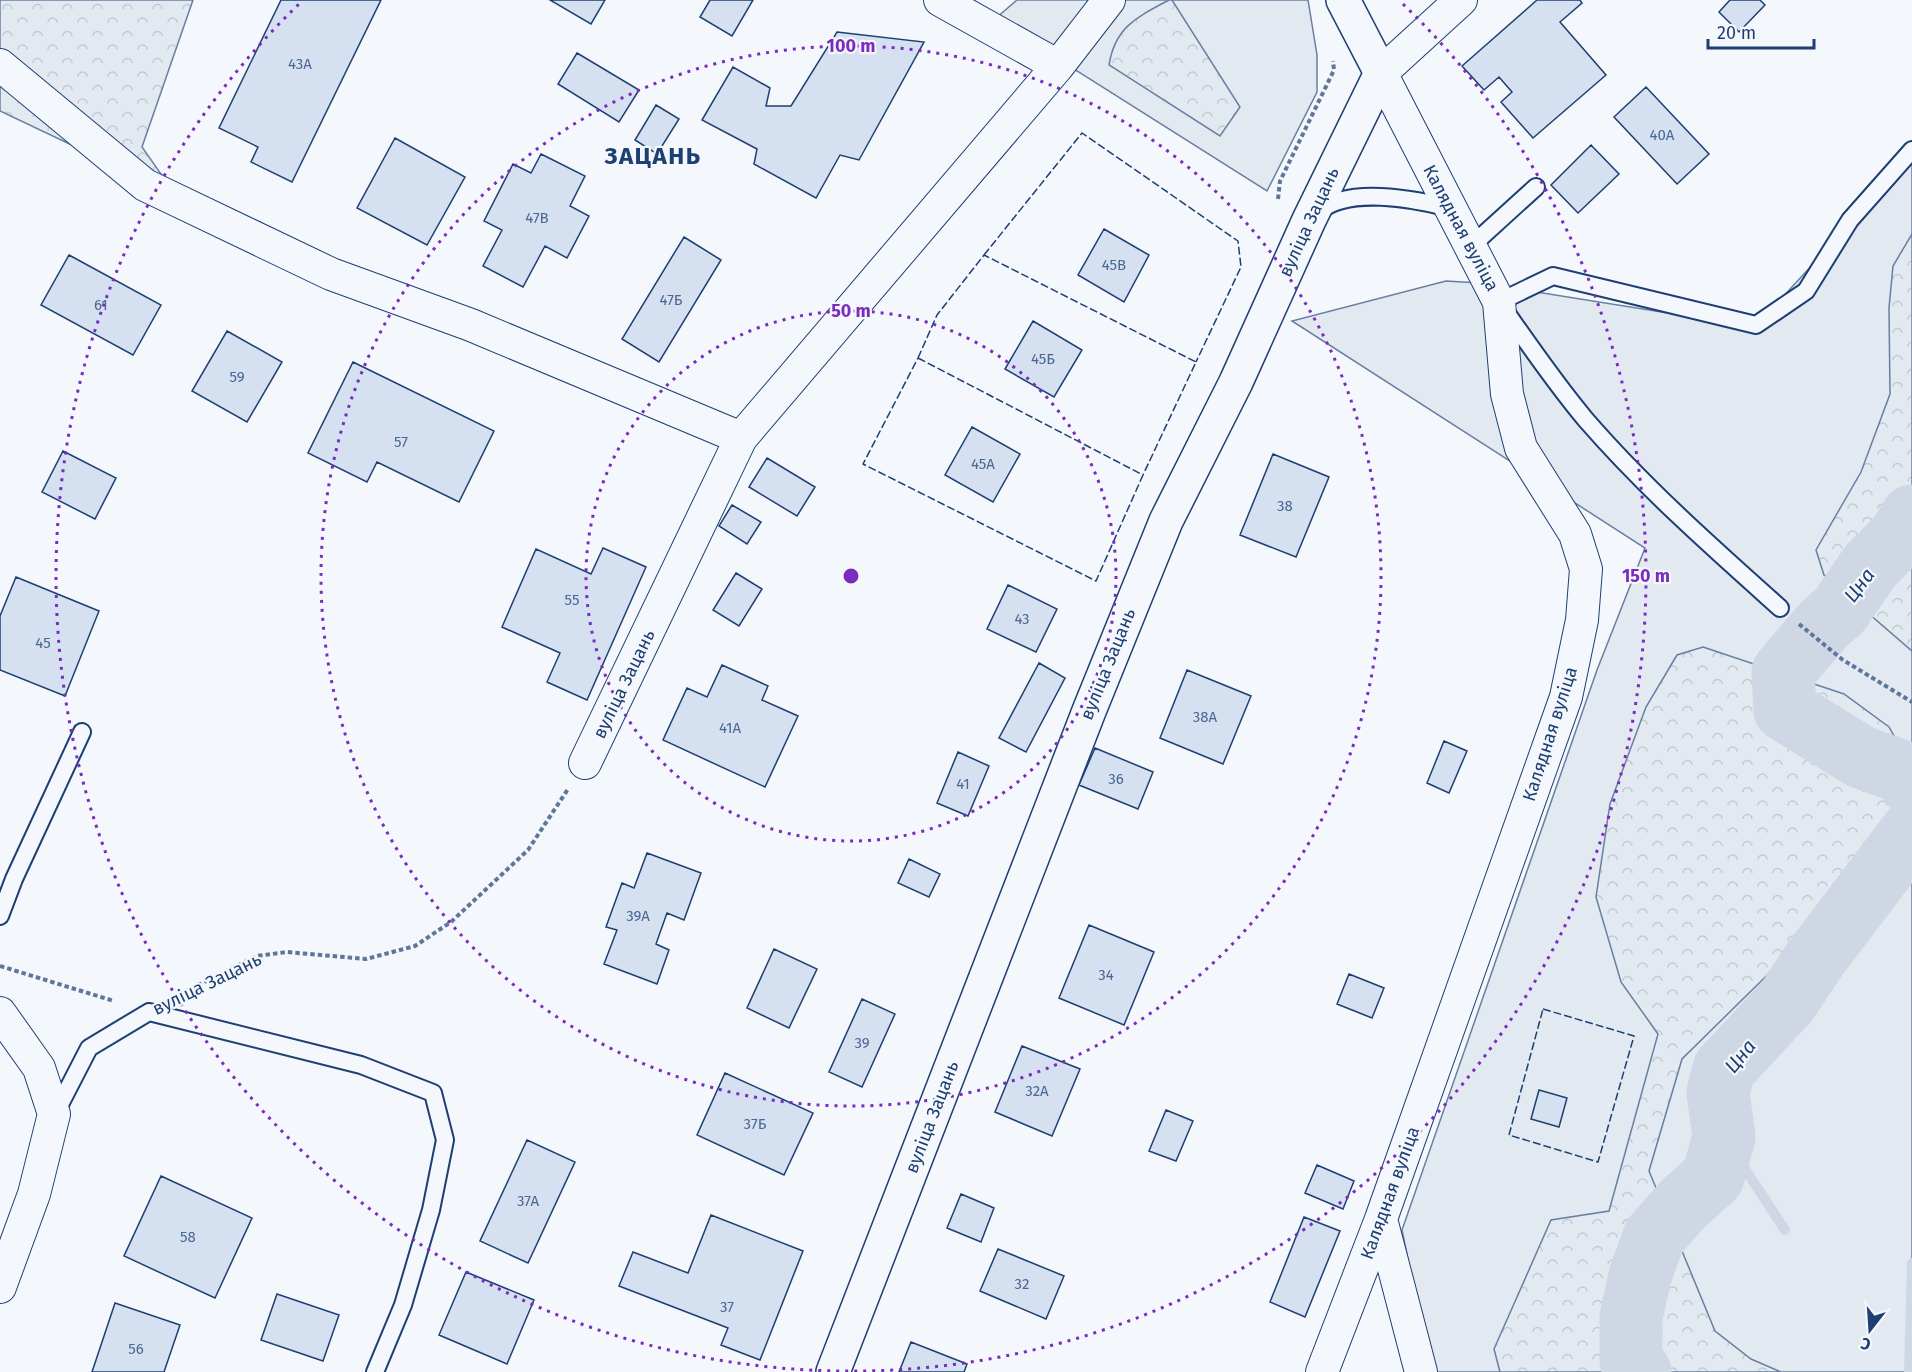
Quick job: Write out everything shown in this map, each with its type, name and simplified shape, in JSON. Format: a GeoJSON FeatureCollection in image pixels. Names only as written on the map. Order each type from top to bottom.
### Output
{"type":"FeatureCollection","features":[{"type":"Feature","properties":{"kind":"street"},"geometry":{"type":"LineString","coordinates":[[940,0],[1058,66]]}},
{"type":"Feature","properties":{"kind":"street","name":"вуліца Зацань"},"geometry":{"type":"LineString","coordinates":[[580,772],[741,438],[1058,66],[1109,0]]}},
{"type":"Feature","properties":{"kind":"street"},"geometry":{"type":"LineString","coordinates":[[1343,0],[1381,73]]}},
{"type":"Feature","properties":{"kind":"street","name":"вуліца Зацань"},"geometry":{"type":"LineString","coordinates":[[833,1372],[1089,711],[1162,532],[1236,382],[1309,220],[1381,73],[1461,0]]}},
{"type":"Feature","properties":{"kind":"street"},"geometry":{"type":"LineString","coordinates":[[0,65],[145,185],[331,274],[471,325],[741,438]]}},
{"type":"Feature","properties":{"kind":"street","name":"Калядная вуліца"},"geometry":{"type":"LineString","coordinates":[[1322,1372],[1382,1219],[1566,697],[1582,620],[1586,569],[1575,534],[1521,448],[1507,394],[1499,302],[1381,73]]}},
{"type":"Feature","properties":{"kind":"street"},"geometry":{"type":"LineString","coordinates":[[0,1013],[39,1068],[54,1114],[34,1194],[0,1287]]}},
{"type":"Feature","properties":{"kind":"street"},"geometry":{"type":"LineString","coordinates":[[1382,1219],[1421,1372]]}},
{"type":"Feature","properties":{"kind":"lane"},"geometry":{"type":"LineString","coordinates":[[1780,608],[1683,521],[1587,420],[1543,366],[1499,302],[1554,276],[1756,325],[1806,291],[1850,220],[1912,150]]}},
{"type":"Feature","properties":{"kind":"lane"},"geometry":{"type":"LineString","coordinates":[[1470,247],[1536,187]]}},
{"type":"Feature","properties":{"kind":"lane"},"geometry":{"type":"LineString","coordinates":[[1309,220],[1329,202],[1381,197],[1417,200],[1450,208]]}},
{"type":"Feature","properties":{"kind":"lane"},"geometry":{"type":"LineString","coordinates":[[0,916],[14,879],[82,732]]}},
{"type":"Feature","properties":{"kind":"lane"},"geometry":{"type":"LineString","coordinates":[[149,1012],[361,1065],[433,1093],[445,1140],[431,1210],[403,1305],[375,1372]]}},
{"type":"Feature","properties":{"kind":"lane","name":"вуліца Зацань"},"geometry":{"type":"LineString","coordinates":[[54,1114],[89,1048],[149,1012]]}},
{"type":"Feature","properties":{"kind":"path"},"geometry":{"type":"LineString","coordinates":[[1280,181],[1334,70],[1333,58]]}},
{"type":"Feature","properties":{"kind":"path"},"geometry":{"type":"LineString","coordinates":[[1780,608],[1843,660],[1912,702]]}},
{"type":"Feature","properties":{"kind":"path","name":"вуліца Зацань"},"geometry":{"type":"LineString","coordinates":[[149,1012],[257,956],[287,952],[366,959],[415,946],[451,922],[528,850],[580,772]]}},
{"type":"Feature","properties":{"kind":"path"},"geometry":{"type":"LineString","coordinates":[[0,966],[149,1012]]}},
{"type":"Feature","properties":{"kind":"green space"},"geometry":{"type":"Polygon","coordinates":[[[0,0],[193,0],[142,147],[175,194],[0,111],[0,0]]]}},
{"type":"Feature","properties":{"kind":"green space"},"geometry":{"type":"Polygon","coordinates":[[[1017,0],[1308,0],[1317,55],[1317,92],[1267,191],[995,19],[1017,0]]]}},
{"type":"Feature","properties":{"kind":"green space"},"geometry":{"type":"Polygon","coordinates":[[[1172,0],[1240,107],[1220,136],[1109,65],[1116,41],[1122,32],[1138,18],[1172,0]]]}},
{"type":"Feature","properties":{"kind":"green space"},"geometry":{"type":"Polygon","coordinates":[[[1912,157],[1912,1263],[1909,1372],[1431,1372],[1402,1230],[1597,670],[1645,548],[1292,321],[1446,281],[1480,283],[1755,327],[1912,157]]]}},
{"type":"Feature","properties":{"kind":"green space"},"geometry":{"type":"Polygon","coordinates":[[[1912,234],[1912,651],[1824,575],[1816,550],[1861,472],[1890,394],[1889,308],[1893,266],[1912,234]]]}},
{"type":"Feature","properties":{"kind":"green space"},"geometry":{"type":"Polygon","coordinates":[[[1703,647],[1844,694],[1889,727],[1902,750],[1894,806],[1872,850],[1812,931],[1682,1059],[1649,1171],[1715,1331],[1751,1359],[1781,1372],[1500,1372],[1494,1349],[1551,1220],[1609,1211],[1658,1034],[1621,982],[1596,897],[1610,804],[1646,707],[1677,655],[1703,647]]]}},
{"type":"Feature","properties":{"kind":"building"},"geometry":{"type":"Polygon","coordinates":[[[281,0],[381,0],[292,182],[251,162],[258,147],[219,128],[281,0]]]}},
{"type":"Feature","properties":{"kind":"building"},"geometry":{"type":"Polygon","coordinates":[[[550,0],[605,0],[591,24],[550,0]]]}},
{"type":"Feature","properties":{"kind":"building"},"geometry":{"type":"Polygon","coordinates":[[[710,0],[753,0],[732,36],[700,17],[710,0]]]}},
{"type":"Feature","properties":{"kind":"building"},"geometry":{"type":"Polygon","coordinates":[[[1537,0],[1580,0],[1582,3],[1560,22],[1606,75],[1533,138],[1501,102],[1512,92],[1499,77],[1484,90],[1462,66],[1537,0]]]}},
{"type":"Feature","properties":{"kind":"building"},"geometry":{"type":"Polygon","coordinates":[[[1730,0],[1760,0],[1765,5],[1739,32],[1719,12],[1730,0]]]}},
{"type":"Feature","properties":{"kind":"building"},"geometry":{"type":"Polygon","coordinates":[[[837,32],[924,42],[859,160],[840,155],[816,198],[754,164],[757,149],[702,120],[733,67],[770,88],[766,106],[791,106],[837,32]]]}},
{"type":"Feature","properties":{"kind":"building"},"geometry":{"type":"Polygon","coordinates":[[[577,53],[639,90],[619,122],[558,84],[577,53]]]}},
{"type":"Feature","properties":{"kind":"building"},"geometry":{"type":"Polygon","coordinates":[[[1646,87],[1709,154],[1677,184],[1614,117],[1646,87]]]}},
{"type":"Feature","properties":{"kind":"building"},"geometry":{"type":"Polygon","coordinates":[[[656,105],[679,119],[657,154],[635,140],[656,105]]]}},
{"type":"Feature","properties":{"kind":"building"},"geometry":{"type":"Polygon","coordinates":[[[395,138],[465,177],[427,245],[357,208],[395,138]]]}},
{"type":"Feature","properties":{"kind":"building"},"geometry":{"type":"Polygon","coordinates":[[[1591,145],[1619,174],[1578,213],[1551,185],[1591,145]]]}},
{"type":"Feature","properties":{"kind":"building"},"geometry":{"type":"Polygon","coordinates":[[[541,154],[585,176],[570,206],[589,216],[567,258],[545,246],[523,287],[483,266],[502,230],[484,221],[513,164],[531,173],[541,154]]]}},
{"type":"Feature","properties":{"kind":"building"},"geometry":{"type":"Polygon","coordinates":[[[1104,229],[1149,255],[1124,302],[1078,275],[1104,229]]]}},
{"type":"Feature","properties":{"kind":"building"},"geometry":{"type":"Polygon","coordinates":[[[684,237],[721,260],[659,362],[622,339],[684,237]]]}},
{"type":"Feature","properties":{"kind":"building"},"geometry":{"type":"Polygon","coordinates":[[[69,255],[161,305],[133,355],[41,305],[69,255]]]}},
{"type":"Feature","properties":{"kind":"building"},"geometry":{"type":"Polygon","coordinates":[[[1033,321],[1082,350],[1054,397],[1005,369],[1033,321]]]}},
{"type":"Feature","properties":{"kind":"building"},"geometry":{"type":"Polygon","coordinates":[[[227,331],[282,362],[247,422],[192,391],[227,331]]]}},
{"type":"Feature","properties":{"kind":"building"},"geometry":{"type":"Polygon","coordinates":[[[353,362],[494,431],[459,502],[377,462],[367,482],[308,453],[353,362]]]}},
{"type":"Feature","properties":{"kind":"building"},"geometry":{"type":"Polygon","coordinates":[[[972,427],[1020,454],[993,502],[945,475],[972,427]]]}},
{"type":"Feature","properties":{"kind":"building"},"geometry":{"type":"Polygon","coordinates":[[[63,451],[116,478],[95,519],[42,492],[63,451]]]}},
{"type":"Feature","properties":{"kind":"building"},"geometry":{"type":"Polygon","coordinates":[[[1273,454],[1329,477],[1296,557],[1240,535],[1273,454]]]}},
{"type":"Feature","properties":{"kind":"building"},"geometry":{"type":"Polygon","coordinates":[[[767,458],[815,487],[797,516],[749,487],[767,458]]]}},
{"type":"Feature","properties":{"kind":"building"},"geometry":{"type":"Polygon","coordinates":[[[732,505],[761,522],[747,544],[719,526],[732,505]]]}},
{"type":"Feature","properties":{"kind":"building"},"geometry":{"type":"Polygon","coordinates":[[[603,548],[646,567],[587,700],[547,682],[560,653],[502,627],[536,549],[591,574],[603,548]]]}},
{"type":"Feature","properties":{"kind":"building"},"geometry":{"type":"Polygon","coordinates":[[[736,573],[762,589],[739,626],[713,610],[736,573]]]}},
{"type":"Feature","properties":{"kind":"building"},"geometry":{"type":"Polygon","coordinates":[[[16,577],[99,611],[65,696],[0,670],[0,616],[16,577]]]}},
{"type":"Feature","properties":{"kind":"building"},"geometry":{"type":"Polygon","coordinates":[[[1008,585],[1057,609],[1036,652],[987,629],[1008,585]]]}},
{"type":"Feature","properties":{"kind":"building"},"geometry":{"type":"Polygon","coordinates":[[[1039,663],[1065,678],[1026,752],[999,738],[1039,663]]]}},
{"type":"Feature","properties":{"kind":"building"},"geometry":{"type":"Polygon","coordinates":[[[722,665],[768,686],[762,700],[798,716],[765,787],[663,740],[687,688],[707,697],[722,665]]]}},
{"type":"Feature","properties":{"kind":"building"},"geometry":{"type":"Polygon","coordinates":[[[1187,670],[1251,696],[1223,764],[1160,738],[1187,670]]]}},
{"type":"Feature","properties":{"kind":"building"},"geometry":{"type":"Polygon","coordinates":[[[1444,741],[1467,751],[1449,793],[1427,783],[1444,741]]]}},
{"type":"Feature","properties":{"kind":"building"},"geometry":{"type":"Polygon","coordinates":[[[1095,748],[1153,772],[1138,809],[1079,785],[1095,748]]]}},
{"type":"Feature","properties":{"kind":"building"},"geometry":{"type":"Polygon","coordinates":[[[958,752],[989,766],[968,816],[937,803],[958,752]]]}},
{"type":"Feature","properties":{"kind":"building"},"geometry":{"type":"Polygon","coordinates":[[[647,853],[701,873],[684,920],[667,913],[656,944],[669,950],[657,984],[604,964],[617,930],[606,927],[622,883],[634,888],[647,853]]]}},
{"type":"Feature","properties":{"kind":"building"},"geometry":{"type":"Polygon","coordinates":[[[909,859],[940,874],[929,897],[898,883],[909,859]]]}},
{"type":"Feature","properties":{"kind":"building"},"geometry":{"type":"Polygon","coordinates":[[[1089,925],[1154,952],[1124,1025],[1059,998],[1089,925]]]}},
{"type":"Feature","properties":{"kind":"building"},"geometry":{"type":"Polygon","coordinates":[[[774,949],[817,969],[789,1028],[747,1008],[774,949]]]}},
{"type":"Feature","properties":{"kind":"building"},"geometry":{"type":"Polygon","coordinates":[[[1349,974],[1384,988],[1372,1018],[1337,1004],[1349,974]]]}},
{"type":"Feature","properties":{"kind":"building"},"geometry":{"type":"Polygon","coordinates":[[[862,999],[895,1014],[862,1087],[829,1072],[862,999]]]}},
{"type":"Feature","properties":{"kind":"building"},"geometry":{"type":"Polygon","coordinates":[[[1022,1046],[1080,1069],[1052,1136],[995,1112],[1022,1046]]]}},
{"type":"Feature","properties":{"kind":"building"},"geometry":{"type":"Polygon","coordinates":[[[725,1073],[813,1113],[784,1175],[697,1135],[725,1073]]]}},
{"type":"Feature","properties":{"kind":"building"},"geometry":{"type":"Polygon","coordinates":[[[1539,1090],[1567,1098],[1559,1127],[1531,1119],[1539,1090]]]}},
{"type":"Feature","properties":{"kind":"building"},"geometry":{"type":"Polygon","coordinates":[[[1166,1110],[1193,1121],[1176,1161],[1149,1151],[1166,1110]]]}},
{"type":"Feature","properties":{"kind":"building"},"geometry":{"type":"Polygon","coordinates":[[[527,1140],[575,1162],[528,1263],[480,1241],[527,1140]]]}},
{"type":"Feature","properties":{"kind":"building"},"geometry":{"type":"Polygon","coordinates":[[[1317,1165],[1354,1181],[1343,1209],[1305,1193],[1317,1165]]]}},
{"type":"Feature","properties":{"kind":"building"},"geometry":{"type":"Polygon","coordinates":[[[161,1176],[252,1218],[215,1298],[124,1256],[161,1176]]]}},
{"type":"Feature","properties":{"kind":"building"},"geometry":{"type":"Polygon","coordinates":[[[961,1194],[994,1208],[981,1242],[947,1228],[961,1194]]]}},
{"type":"Feature","properties":{"kind":"building"},"geometry":{"type":"Polygon","coordinates":[[[711,1215],[803,1251],[760,1360],[721,1345],[728,1328],[619,1286],[633,1252],[688,1273],[711,1215]]]}},
{"type":"Feature","properties":{"kind":"building"},"geometry":{"type":"Polygon","coordinates":[[[1304,1217],[1340,1231],[1305,1317],[1270,1302],[1304,1217]]]}},
{"type":"Feature","properties":{"kind":"building"},"geometry":{"type":"Polygon","coordinates":[[[998,1249],[1064,1276],[1046,1319],[980,1291],[998,1249]]]}},
{"type":"Feature","properties":{"kind":"building"},"geometry":{"type":"Polygon","coordinates":[[[466,1272],[534,1300],[507,1364],[439,1335],[466,1272]]]}},
{"type":"Feature","properties":{"kind":"building"},"geometry":{"type":"Polygon","coordinates":[[[277,1294],[339,1315],[323,1361],[261,1340],[277,1294]]]}},
{"type":"Feature","properties":{"kind":"building"},"geometry":{"type":"Polygon","coordinates":[[[115,1303],[180,1325],[164,1372],[92,1372],[115,1303]]]}},
{"type":"Feature","properties":{"kind":"building"},"geometry":{"type":"Polygon","coordinates":[[[911,1342],[967,1364],[964,1372],[899,1372],[911,1342]]]}},
{"type":"Feature","properties":{"kind":"waterway","name":"Цна"},"geometry":{"type":"LineString","coordinates":[[1912,516],[1900,536],[1870,566],[1840,610],[1824,624],[1783,672],[1785,710],[1861,757],[1903,772],[1912,785]]}},
{"type":"Feature","properties":{"kind":"waterway","name":"Цна"},"geometry":{"type":"LineString","coordinates":[[1640,1372],[1631,1361],[1631,1317],[1640,1276],[1654,1237],[1682,1205],[1713,1177],[1724,1137],[1718,1093],[1724,1069],[1787,1001],[1815,959],[1912,831]]}},
{"type":"Feature","properties":{"kind":"waterway"},"geometry":{"type":"LineString","coordinates":[[1724,1137],[1785,1230]]}},
{"type":"Feature","properties":{"kind":"waterway"},"geometry":{"type":"LineString","coordinates":[[1909,1372],[1912,1263]]}},
{"type":"Feature","properties":{"kind":"fence"},"geometry":{"type":"LineString","coordinates":[[984,255],[1082,133],[1238,241],[1241,267],[1196,362]]}},
{"type":"Feature","properties":{"kind":"fence"},"geometry":{"type":"LineString","coordinates":[[918,358],[937,315],[984,255],[1196,362],[1143,475]]}},
{"type":"Feature","properties":{"kind":"fence"},"geometry":{"type":"LineString","coordinates":[[918,358],[1143,475],[1096,581],[863,464],[918,358]]}},
{"type":"Feature","properties":{"kind":"fence"},"geometry":{"type":"LineString","coordinates":[[1543,1009],[1634,1036],[1598,1162],[1509,1135],[1543,1009]]}},
{"type":"Feature","properties":{"kind":"district","name":"ЗАЦАНЬ"},"geometry":{"type":"Point","coordinates":[653,156]}}]}
